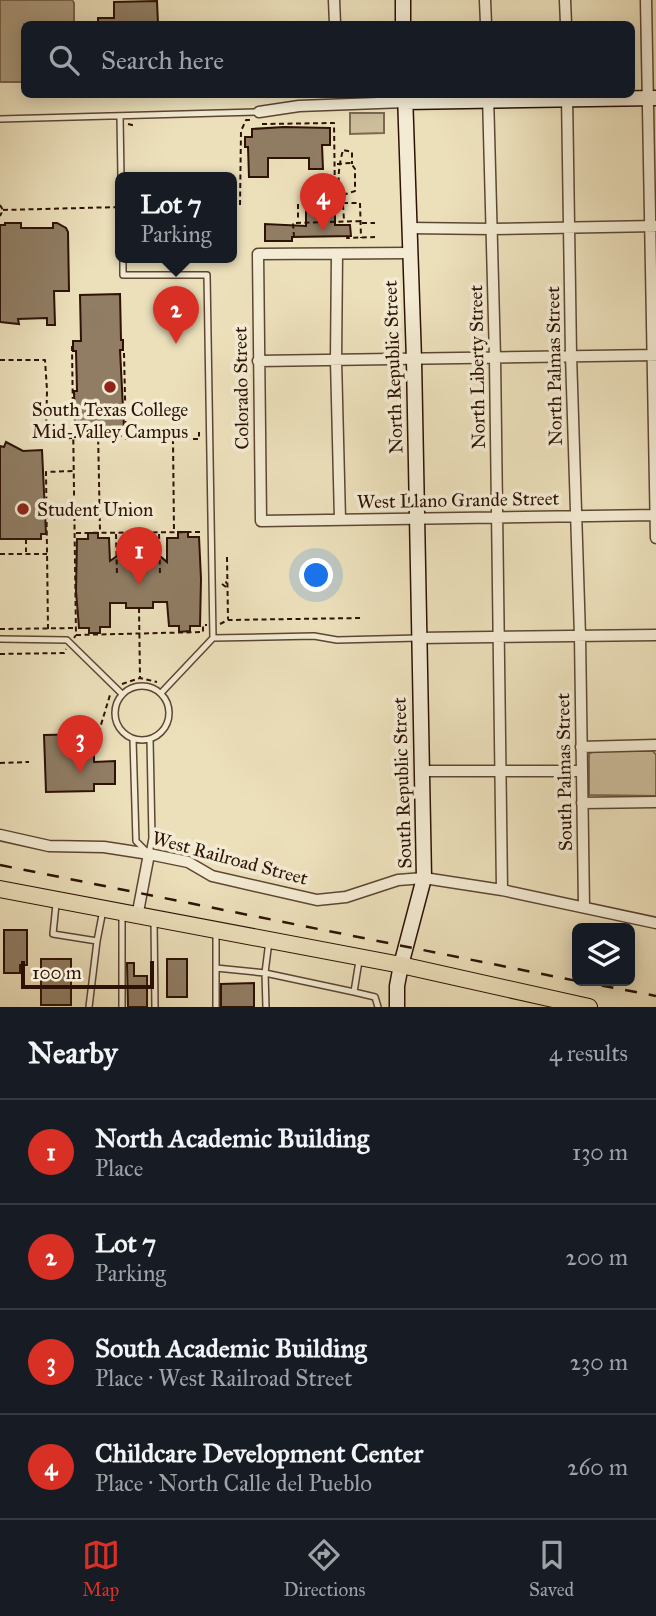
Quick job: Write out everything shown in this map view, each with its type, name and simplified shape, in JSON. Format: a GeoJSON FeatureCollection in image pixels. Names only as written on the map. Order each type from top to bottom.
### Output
{"type":"FeatureCollection","features":[{"type":"Feature","properties":{"kind":"main road"},"geometry":{"type":"LineString","coordinates":[[0,889],[401,965],[531,1001],[589,1007]]}},
{"type":"Feature","properties":{"kind":"street"},"geometry":{"type":"LineString","coordinates":[[334,0],[335,21]]}},
{"type":"Feature","properties":{"kind":"street"},"geometry":{"type":"LineString","coordinates":[[403,0],[403,21]]}},
{"type":"Feature","properties":{"kind":"street"},"geometry":{"type":"LineString","coordinates":[[485,0],[486,21]]}},
{"type":"Feature","properties":{"kind":"street"},"geometry":{"type":"LineString","coordinates":[[565,0],[566,21]]}},
{"type":"Feature","properties":{"kind":"street"},"geometry":{"type":"LineString","coordinates":[[646,0],[652,98],[656,538]]}},
{"type":"Feature","properties":{"kind":"street","name":"North Republic Street"},"geometry":{"type":"LineString","coordinates":[[405,98],[414,360],[418,638]]}},
{"type":"Feature","properties":{"kind":"street"},"geometry":{"type":"LineString","coordinates":[[260,118],[299,106],[338,99],[488,98]]}},
{"type":"Feature","properties":{"kind":"street","name":"North Liberty Street"},"geometry":{"type":"LineString","coordinates":[[488,98],[495,358],[502,890]]}},
{"type":"Feature","properties":{"kind":"street","name":"North Palmas Street"},"geometry":{"type":"LineString","coordinates":[[567,98],[571,355],[580,636]]}},
{"type":"Feature","properties":{"kind":"street"},"geometry":{"type":"LineString","coordinates":[[408,228],[654,226]]}},
{"type":"Feature","properties":{"kind":"street"},"geometry":{"type":"LineString","coordinates":[[340,520],[336,360],[337,254],[409,253]]}},
{"type":"Feature","properties":{"kind":"street","name":"Colorado Street"},"geometry":{"type":"LineString","coordinates":[[261,521],[257,254],[337,254]]}},
{"type":"Feature","properties":{"kind":"street"},"geometry":{"type":"LineString","coordinates":[[258,361],[654,355]]}},
{"type":"Feature","properties":{"kind":"street","name":"West Llano Grande Street"},"geometry":{"type":"LineString","coordinates":[[261,521],[656,515]]}},
{"type":"Feature","properties":{"kind":"street"},"geometry":{"type":"LineString","coordinates":[[418,638],[656,635]]}},
{"type":"Feature","properties":{"kind":"street","name":"South Palmas Street"},"geometry":{"type":"LineString","coordinates":[[580,636],[584,907]]}},
{"type":"Feature","properties":{"kind":"street","name":"South Republic Street"},"geometry":{"type":"LineString","coordinates":[[397,1007],[401,965],[424,878],[418,638]]}},
{"type":"Feature","properties":{"kind":"street"},"geometry":{"type":"LineString","coordinates":[[581,747],[656,745]]}},
{"type":"Feature","properties":{"kind":"street"},"geometry":{"type":"LineString","coordinates":[[421,771],[582,771]]}},
{"type":"Feature","properties":{"kind":"street"},"geometry":{"type":"LineString","coordinates":[[582,803],[656,802]]}},
{"type":"Feature","properties":{"kind":"street","name":"West Railroad Street"},"geometry":{"type":"LineString","coordinates":[[0,835],[49,846],[104,847],[149,854],[188,862],[212,876],[317,900],[346,897],[398,880],[424,878],[502,890],[656,923]]}},
{"type":"Feature","properties":{"kind":"street"},"geometry":{"type":"LineString","coordinates":[[129,915],[149,854]]}},
{"type":"Feature","properties":{"kind":"lane"},"geometry":{"type":"LineString","coordinates":[[0,119],[120,116],[260,118]]}},
{"type":"Feature","properties":{"kind":"lane"},"geometry":{"type":"LineString","coordinates":[[120,116],[121,172]]}},
{"type":"Feature","properties":{"kind":"lane"},"geometry":{"type":"LineString","coordinates":[[122,263],[123,275],[206,275],[213,638],[161,693]]}},
{"type":"Feature","properties":{"kind":"lane"},"geometry":{"type":"LineString","coordinates":[[213,638],[418,638]]}},
{"type":"Feature","properties":{"kind":"lane"},"geometry":{"type":"LineString","coordinates":[[0,639],[67,640],[122,694]]}},
{"type":"Feature","properties":{"kind":"lane"},"geometry":{"type":"LineString","coordinates":[[138,686],[161,693],[167,702],[169,720],[160,734],[150,739],[133,739],[120,729],[115,710],[122,694],[138,686]]}},
{"type":"Feature","properties":{"kind":"lane"},"geometry":{"type":"LineString","coordinates":[[133,739],[136,841],[149,854]]}},
{"type":"Feature","properties":{"kind":"lane"},"geometry":{"type":"LineString","coordinates":[[149,854],[152,838],[150,739]]}},
{"type":"Feature","properties":{"kind":"lane"},"geometry":{"type":"LineString","coordinates":[[56,900],[53,934],[97,941]]}},
{"type":"Feature","properties":{"kind":"lane"},"geometry":{"type":"LineString","coordinates":[[89,1007],[103,910]]}},
{"type":"Feature","properties":{"kind":"lane"},"geometry":{"type":"LineString","coordinates":[[122,1007],[129,915]]}},
{"type":"Feature","properties":{"kind":"lane"},"geometry":{"type":"LineString","coordinates":[[154,920],[155,1007]]}},
{"type":"Feature","properties":{"kind":"lane"},"geometry":{"type":"LineString","coordinates":[[216,931],[216,1007]]}},
{"type":"Feature","properties":{"kind":"lane"},"geometry":{"type":"LineString","coordinates":[[266,1007],[265,973],[269,941]]}},
{"type":"Feature","properties":{"kind":"lane"},"geometry":{"type":"LineString","coordinates":[[354,992],[360,958]]}},
{"type":"Feature","properties":{"kind":"lane"},"geometry":{"type":"LineString","coordinates":[[216,968],[265,973],[354,992],[374,997],[378,1007]]}},
{"type":"Feature","properties":{"kind":"path"},"geometry":{"type":"LineString","coordinates":[[260,118],[262,129]]}},
{"type":"Feature","properties":{"kind":"path"},"geometry":{"type":"LineString","coordinates":[[260,118],[334,123],[335,200],[360,203],[361,238]]}},
{"type":"Feature","properties":{"kind":"path"},"geometry":{"type":"LineString","coordinates":[[240,205],[241,131],[246,120],[262,120],[260,118]]}},
{"type":"Feature","properties":{"kind":"path"},"geometry":{"type":"LineString","coordinates":[[343,194],[352,194],[355,191],[352,152],[345,150],[342,152],[338,181],[343,194],[344,222]]}},
{"type":"Feature","properties":{"kind":"path"},"geometry":{"type":"LineString","coordinates":[[336,164],[352,164]]}},
{"type":"Feature","properties":{"kind":"path"},"geometry":{"type":"LineString","coordinates":[[298,204],[299,223]]}},
{"type":"Feature","properties":{"kind":"path"},"geometry":{"type":"LineString","coordinates":[[0,205],[0,216]]}},
{"type":"Feature","properties":{"kind":"path"},"geometry":{"type":"LineString","coordinates":[[2,210],[115,207]]}},
{"type":"Feature","properties":{"kind":"path"},"geometry":{"type":"LineString","coordinates":[[293,237],[293,223],[374,223]]}},
{"type":"Feature","properties":{"kind":"path"},"geometry":{"type":"LineString","coordinates":[[348,236],[347,238],[375,237]]}},
{"type":"Feature","properties":{"kind":"path"},"geometry":{"type":"LineString","coordinates":[[72,346],[74,639]]}},
{"type":"Feature","properties":{"kind":"path"},"geometry":{"type":"LineString","coordinates":[[124,353],[125,439],[199,439],[199,432]]}},
{"type":"Feature","properties":{"kind":"path"},"geometry":{"type":"LineString","coordinates":[[0,360],[45,360],[46,438]]}},
{"type":"Feature","properties":{"kind":"path"},"geometry":{"type":"LineString","coordinates":[[98,431],[100,533]]}},
{"type":"Feature","properties":{"kind":"path"},"geometry":{"type":"LineString","coordinates":[[33,439],[125,436]]}},
{"type":"Feature","properties":{"kind":"path"},"geometry":{"type":"LineString","coordinates":[[173,439],[174,532]]}},
{"type":"Feature","properties":{"kind":"path"},"geometry":{"type":"LineString","coordinates":[[48,629],[46,472],[74,471]]}},
{"type":"Feature","properties":{"kind":"path"},"geometry":{"type":"LineString","coordinates":[[75,534],[201,532]]}},
{"type":"Feature","properties":{"kind":"path"},"geometry":{"type":"LineString","coordinates":[[116,533],[117,575]]}},
{"type":"Feature","properties":{"kind":"path"},"geometry":{"type":"LineString","coordinates":[[159,533],[160,575]]}},
{"type":"Feature","properties":{"kind":"path"},"geometry":{"type":"LineString","coordinates":[[26,539],[26,554]]}},
{"type":"Feature","properties":{"kind":"path"},"geometry":{"type":"LineString","coordinates":[[0,554],[47,554]]}},
{"type":"Feature","properties":{"kind":"path"},"geometry":{"type":"LineString","coordinates":[[227,557],[228,620]]}},
{"type":"Feature","properties":{"kind":"path"},"geometry":{"type":"LineString","coordinates":[[139,608],[141,678]]}},
{"type":"Feature","properties":{"kind":"path"},"geometry":{"type":"LineString","coordinates":[[217,624],[224,624],[228,620],[361,618]]}},
{"type":"Feature","properties":{"kind":"path"},"geometry":{"type":"LineString","coordinates":[[76,635],[203,632],[203,625]]}},
{"type":"Feature","properties":{"kind":"path"},"geometry":{"type":"LineString","coordinates":[[0,629],[76,628]]}},
{"type":"Feature","properties":{"kind":"path"},"geometry":{"type":"LineString","coordinates":[[0,653],[64,653],[66,649]]}},
{"type":"Feature","properties":{"kind":"path"},"geometry":{"type":"LineString","coordinates":[[119,685],[141,678],[157,682]]}},
{"type":"Feature","properties":{"kind":"path"},"geometry":{"type":"LineString","coordinates":[[94,738],[97,738],[111,693]]}},
{"type":"Feature","properties":{"kind":"path"},"geometry":{"type":"LineString","coordinates":[[0,763],[29,762]]}},
{"type":"Feature","properties":{"kind":"shaded area"},"geometry":{"type":"Polygon","coordinates":[[[0,0],[72,0],[74,21],[21,21],[21,82],[0,82],[0,0]]]}},
{"type":"Feature","properties":{"kind":"shaded area"},"geometry":{"type":"Polygon","coordinates":[[[350,113],[384,113],[384,133],[350,134],[350,113]]]}},
{"type":"Feature","properties":{"kind":"shaded area"},"geometry":{"type":"Polygon","coordinates":[[[594,751],[653,751],[656,755],[656,796],[589,795],[589,754],[594,751]]]}},
{"type":"Feature","properties":{"kind":"building"},"geometry":{"type":"Polygon","coordinates":[[[157,1],[158,21],[98,21],[98,18],[114,18],[114,2],[157,1]]]}},
{"type":"Feature","properties":{"kind":"building"},"geometry":{"type":"Polygon","coordinates":[[[330,128],[330,145],[322,145],[323,169],[309,169],[309,158],[268,158],[268,177],[249,177],[245,137],[252,137],[252,129],[330,128]]]}},
{"type":"Feature","properties":{"kind":"building"},"geometry":{"type":"Polygon","coordinates":[[[306,203],[335,203],[335,225],[350,225],[351,236],[292,237],[292,241],[265,241],[265,224],[306,226],[306,203]]]}},
{"type":"Feature","properties":{"kind":"building"},"geometry":{"type":"Polygon","coordinates":[[[21,223],[21,228],[53,228],[53,223],[57,223],[68,232],[69,291],[54,291],[55,325],[47,325],[47,318],[18,319],[19,324],[0,322],[0,225],[21,223]]]}},
{"type":"Feature","properties":{"kind":"building"},"geometry":{"type":"Polygon","coordinates":[[[120,294],[124,427],[75,428],[74,391],[77,391],[76,351],[73,351],[73,341],[81,341],[80,295],[120,294]]]}},
{"type":"Feature","properties":{"kind":"building","name":"Student Union"},"geometry":{"type":"Polygon","coordinates":[[[6,442],[23,451],[42,450],[46,534],[41,534],[41,539],[0,539],[0,446],[4,447],[6,442]]]}},
{"type":"Feature","properties":{"kind":"building"},"geometry":{"type":"Polygon","coordinates":[[[178,532],[188,532],[188,537],[199,537],[200,626],[190,626],[190,631],[179,632],[179,626],[169,626],[167,602],[153,602],[153,608],[126,608],[126,603],[110,603],[110,627],[100,627],[100,633],[89,633],[89,628],[79,628],[76,591],[77,539],[88,539],[88,533],[98,533],[98,538],[109,538],[110,561],[127,549],[140,546],[154,551],[167,562],[167,538],[178,538],[178,532]]]}},
{"type":"Feature","properties":{"kind":"building"},"geometry":{"type":"Polygon","coordinates":[[[94,734],[94,762],[115,761],[115,784],[94,784],[94,791],[46,792],[44,735],[94,734]]]}},
{"type":"Feature","properties":{"kind":"building"},"geometry":{"type":"Polygon","coordinates":[[[4,930],[27,930],[27,965],[20,965],[20,973],[4,973],[4,930]]]}},
{"type":"Feature","properties":{"kind":"building"},"geometry":{"type":"Polygon","coordinates":[[[41,959],[71,959],[71,1005],[41,1005],[41,959]]]}},
{"type":"Feature","properties":{"kind":"building"},"geometry":{"type":"Polygon","coordinates":[[[167,959],[187,959],[187,997],[167,997],[167,959]]]}},
{"type":"Feature","properties":{"kind":"building"},"geometry":{"type":"Polygon","coordinates":[[[127,963],[134,963],[134,976],[147,976],[147,1007],[128,1007],[127,963]]]}},
{"type":"Feature","properties":{"kind":"building"},"geometry":{"type":"Polygon","coordinates":[[[254,983],[254,1007],[221,1007],[221,984],[254,983]]]}},
{"type":"Feature","properties":{"kind":"railway"},"geometry":{"type":"LineString","coordinates":[[0,865],[572,980]]}},
{"type":"Feature","properties":{"kind":"railway"},"geometry":{"type":"LineString","coordinates":[[604,986],[656,996]]}},
{"type":"Feature","properties":{"kind":"place","name":"Childcare Development Center"},"geometry":{"type":"Point","coordinates":[323,231]}},
{"type":"Feature","properties":{"kind":"place","name":"Lot 7"},"geometry":{"type":"Point","coordinates":[176,344]}},
{"type":"Feature","properties":{"kind":"place","name":"South Texas College Mid-Valley Campus"},"geometry":{"type":"Point","coordinates":[110,387]}},
{"type":"Feature","properties":{"kind":"place","name":"Student Union"},"geometry":{"type":"Point","coordinates":[23,509]}},
{"type":"Feature","properties":{"kind":"place","name":"North Academic Building"},"geometry":{"type":"Point","coordinates":[139,585]}},
{"type":"Feature","properties":{"kind":"place","name":"South Academic Building"},"geometry":{"type":"Point","coordinates":[80,773]}}]}
